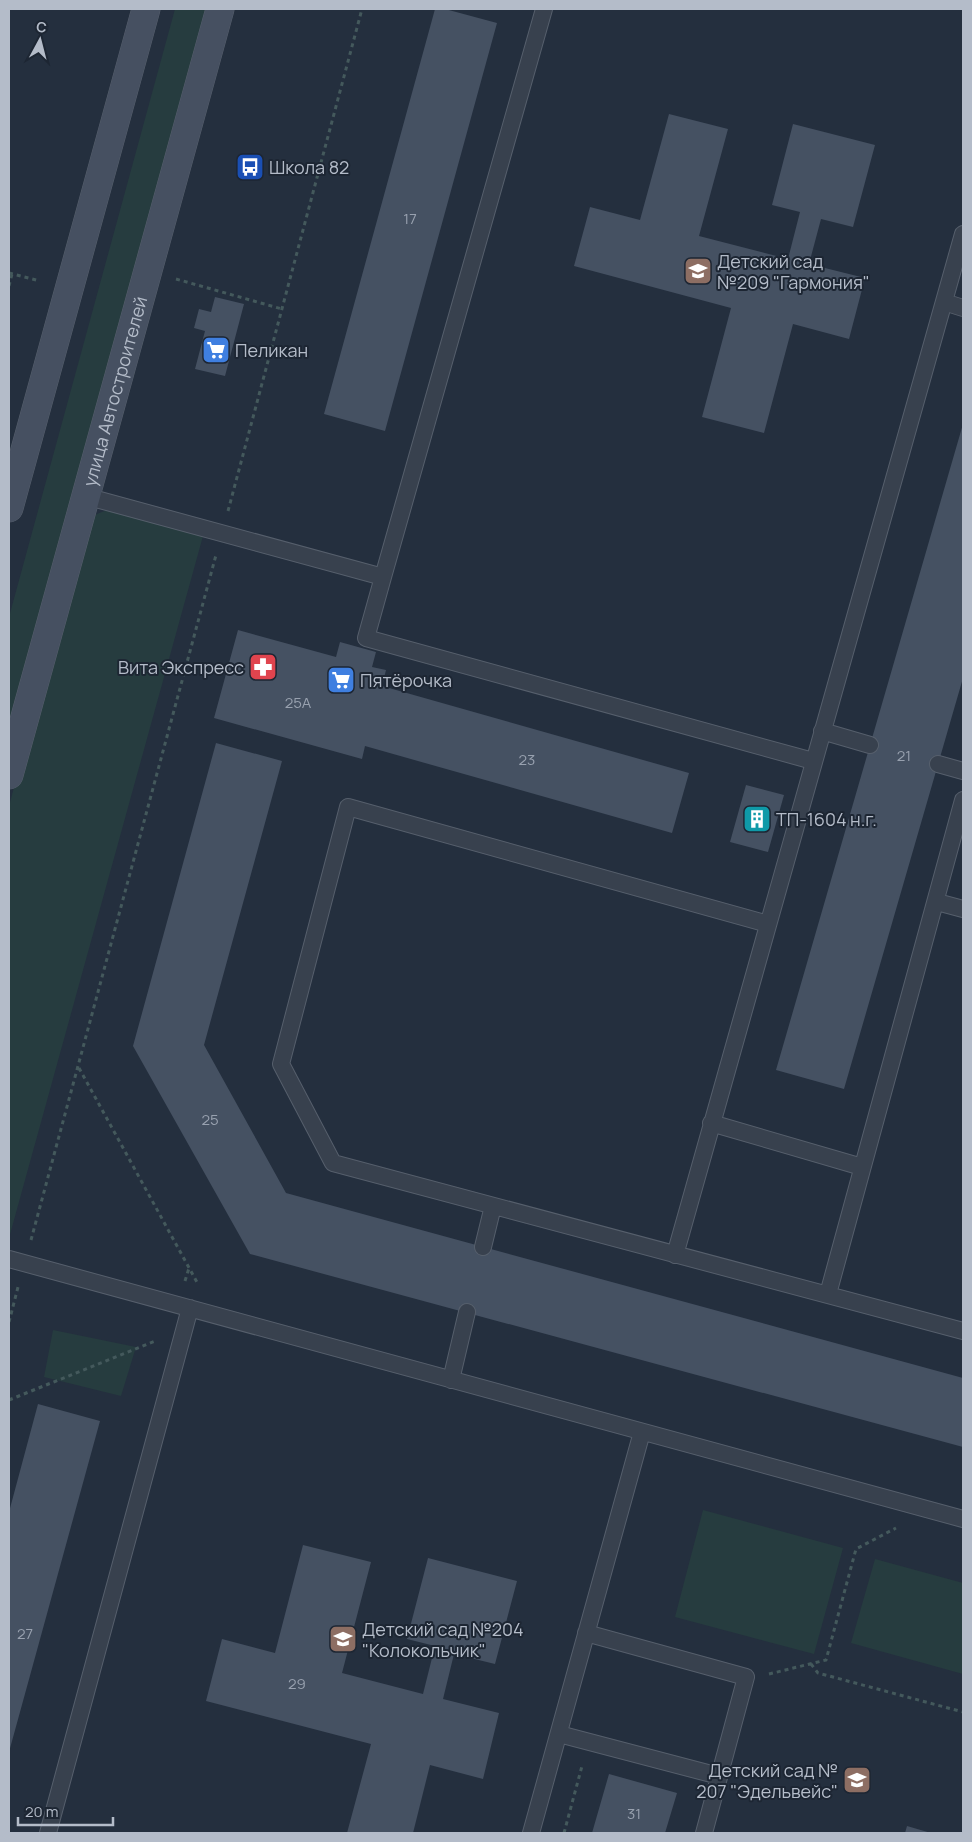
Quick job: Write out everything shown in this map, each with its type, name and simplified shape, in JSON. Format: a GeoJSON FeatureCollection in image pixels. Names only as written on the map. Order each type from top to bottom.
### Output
{"type":"FeatureCollection","features":[{"type":"Feature","properties":{"kind":"main road"},"geometry":{"type":"LineString","coordinates":[[9,508],[146,9]]}},
{"type":"Feature","properties":{"kind":"main road","name":"улица Автостроителей"},"geometry":{"type":"LineString","coordinates":[[9,775],[220,9]]}},
{"type":"Feature","properties":{"kind":"lane"},"geometry":{"type":"LineString","coordinates":[[544,9],[366,638],[814,761]]}},
{"type":"Feature","properties":{"kind":"lane"},"geometry":{"type":"LineString","coordinates":[[675,1255],[963,234]]}},
{"type":"Feature","properties":{"kind":"lane"},"geometry":{"type":"LineString","coordinates":[[944,302],[963,308]]}},
{"type":"Feature","properties":{"kind":"lane"},"geometry":{"type":"LineString","coordinates":[[85,496],[383,577]]}},
{"type":"Feature","properties":{"kind":"lane"},"geometry":{"type":"LineString","coordinates":[[822,731],[870,745]]}},
{"type":"Feature","properties":{"kind":"lane"},"geometry":{"type":"LineString","coordinates":[[938,764],[963,771]]}},
{"type":"Feature","properties":{"kind":"lane"},"geometry":{"type":"LineString","coordinates":[[828,1294],[963,800]]}},
{"type":"Feature","properties":{"kind":"lane"},"geometry":{"type":"LineString","coordinates":[[768,924],[348,807],[281,1064],[333,1163],[963,1331]]}},
{"type":"Feature","properties":{"kind":"lane"},"geometry":{"type":"LineString","coordinates":[[936,902],[963,908]]}},
{"type":"Feature","properties":{"kind":"lane"},"geometry":{"type":"LineString","coordinates":[[711,1123],[862,1167]]}},
{"type":"Feature","properties":{"kind":"lane"},"geometry":{"type":"LineString","coordinates":[[483,1247],[493,1206]]}},
{"type":"Feature","properties":{"kind":"lane"},"geometry":{"type":"LineString","coordinates":[[9,1259],[963,1518]]}},
{"type":"Feature","properties":{"kind":"lane"},"geometry":{"type":"LineString","coordinates":[[48,1833],[190,1308]]}},
{"type":"Feature","properties":{"kind":"lane"},"geometry":{"type":"LineString","coordinates":[[451,1380],[467,1312]]}},
{"type":"Feature","properties":{"kind":"lane"},"geometry":{"type":"LineString","coordinates":[[531,1833],[642,1432]]}},
{"type":"Feature","properties":{"kind":"lane"},"geometry":{"type":"LineString","coordinates":[[586,1632],[746,1677],[704,1833]]}},
{"type":"Feature","properties":{"kind":"lane"},"geometry":{"type":"LineString","coordinates":[[559,1734],[719,1776]]}},
{"type":"Feature","properties":{"kind":"path"},"geometry":{"type":"LineString","coordinates":[[9,1322],[79,1068],[362,9]]}},
{"type":"Feature","properties":{"kind":"path"},"geometry":{"type":"LineString","coordinates":[[9,286],[12,274]]}},
{"type":"Feature","properties":{"kind":"path"},"geometry":{"type":"LineString","coordinates":[[79,1068],[189,1267]]}},
{"type":"Feature","properties":{"kind":"path"},"geometry":{"type":"LineString","coordinates":[[9,1400],[161,1339]]}},
{"type":"Feature","properties":{"kind":"path"},"geometry":{"type":"LineString","coordinates":[[764,1675],[826,1660],[856,1549],[930,1510]]}},
{"type":"Feature","properties":{"kind":"path"},"geometry":{"type":"LineString","coordinates":[[811,1664],[818,1673],[963,1712]]}},
{"type":"Feature","properties":{"kind":"path"},"geometry":{"type":"LineString","coordinates":[[564,1833],[589,1742]]}},
{"type":"Feature","properties":{"kind":"green space"},"geometry":{"type":"Polygon","coordinates":[[[175,9],[210,9],[9,739],[9,617],[175,9]]]}},
{"type":"Feature","properties":{"kind":"green space"},"geometry":{"type":"Polygon","coordinates":[[[111,510],[203,536],[9,1238],[9,806],[84,528],[95,515],[111,510]]]}},
{"type":"Feature","properties":{"kind":"green space"},"geometry":{"type":"Polygon","coordinates":[[[53,1330],[136,1347],[121,1396],[44,1377],[53,1330]]]}},
{"type":"Feature","properties":{"kind":"green space"},"geometry":{"type":"Polygon","coordinates":[[[703,1510],[843,1548],[814,1654],[675,1617],[703,1510]]]}},
{"type":"Feature","properties":{"kind":"green space"},"geometry":{"type":"Polygon","coordinates":[[[875,1559],[963,1583],[963,1674],[851,1643],[875,1559]]]}},
{"type":"Feature","properties":{"kind":"building"},"geometry":{"type":"Polygon","coordinates":[[[435,9],[445,9],[497,23],[385,431],[324,414],[435,9]]]}},
{"type":"Feature","properties":{"kind":"building"},"geometry":{"type":"Polygon","coordinates":[[[669,114],[728,129],[699,236],[788,259],[800,212],[772,205],[793,124],[875,145],[853,227],[821,219],[809,264],[865,278],[849,339],[793,324],[764,433],[702,417],[731,308],[574,266],[590,207],[640,220],[669,114]]]}},
{"type":"Feature","properties":{"kind":"building","name":"Пеликан"},"geometry":{"type":"Polygon","coordinates":[[[215,297],[244,304],[225,376],[195,369],[205,331],[194,328],[199,309],[211,312],[215,297]]]}},
{"type":"Feature","properties":{"kind":"building"},"geometry":{"type":"Polygon","coordinates":[[[963,424],[963,678],[844,1089],[776,1070],[963,424]]]}},
{"type":"Feature","properties":{"kind":"building"},"geometry":{"type":"Polygon","coordinates":[[[238,630],[336,657],[340,642],[376,652],[372,667],[386,670],[382,686],[689,773],[672,833],[365,746],[362,759],[214,718],[238,630]]]}},
{"type":"Feature","properties":{"kind":"building"},"geometry":{"type":"Polygon","coordinates":[[[216,743],[282,761],[204,1045],[286,1193],[963,1378],[963,1447],[250,1254],[133,1046],[216,743]]]}},
{"type":"Feature","properties":{"kind":"building","name":"ТП-1604 н.г."},"geometry":{"type":"Polygon","coordinates":[[[746,785],[784,795],[768,852],[730,842],[746,785]]]}},
{"type":"Feature","properties":{"kind":"building"},"geometry":{"type":"Polygon","coordinates":[[[38,1404],[100,1421],[9,1752],[9,1512],[38,1404]]]}},
{"type":"Feature","properties":{"kind":"building"},"geometry":{"type":"Polygon","coordinates":[[[303,1545],[371,1562],[342,1673],[423,1694],[435,1646],[407,1639],[428,1558],[517,1581],[495,1664],[454,1654],[443,1699],[499,1713],[483,1779],[430,1765],[413,1833],[347,1833],[371,1744],[206,1701],[222,1639],[275,1653],[303,1545]]]}},
{"type":"Feature","properties":{"kind":"building"},"geometry":{"type":"Polygon","coordinates":[[[609,1774],[677,1793],[665,1833],[592,1833],[609,1774]]]}},
{"type":"Feature","properties":{"kind":"building"},"geometry":{"type":"Polygon","coordinates":[[[907,1826],[931,1833],[905,1833],[907,1826]]]}},
{"type":"Feature","properties":{"kind":"place","name":"Школа 82"},"geometry":{"type":"Point","coordinates":[250,167]}},
{"type":"Feature","properties":{"kind":"place","name":"Детский сад №209 \"Гармония\""},"geometry":{"type":"Point","coordinates":[698,271]}},
{"type":"Feature","properties":{"kind":"place","name":"Пеликан"},"geometry":{"type":"Point","coordinates":[216,350]}},
{"type":"Feature","properties":{"kind":"place","name":"Вита Экспресс"},"geometry":{"type":"Point","coordinates":[263,667]}},
{"type":"Feature","properties":{"kind":"place","name":"Пятёрочка"},"geometry":{"type":"Point","coordinates":[341,680]}},
{"type":"Feature","properties":{"kind":"place","name":"ТП-1604 н.г."},"geometry":{"type":"Point","coordinates":[757,819]}},
{"type":"Feature","properties":{"kind":"place","name":"Детский сад №204 \"Колокольчик\""},"geometry":{"type":"Point","coordinates":[343,1639]}},
{"type":"Feature","properties":{"kind":"place","name":"Детский сад № 207 \"Эдельвейс\""},"geometry":{"type":"Point","coordinates":[857,1780]}}]}
